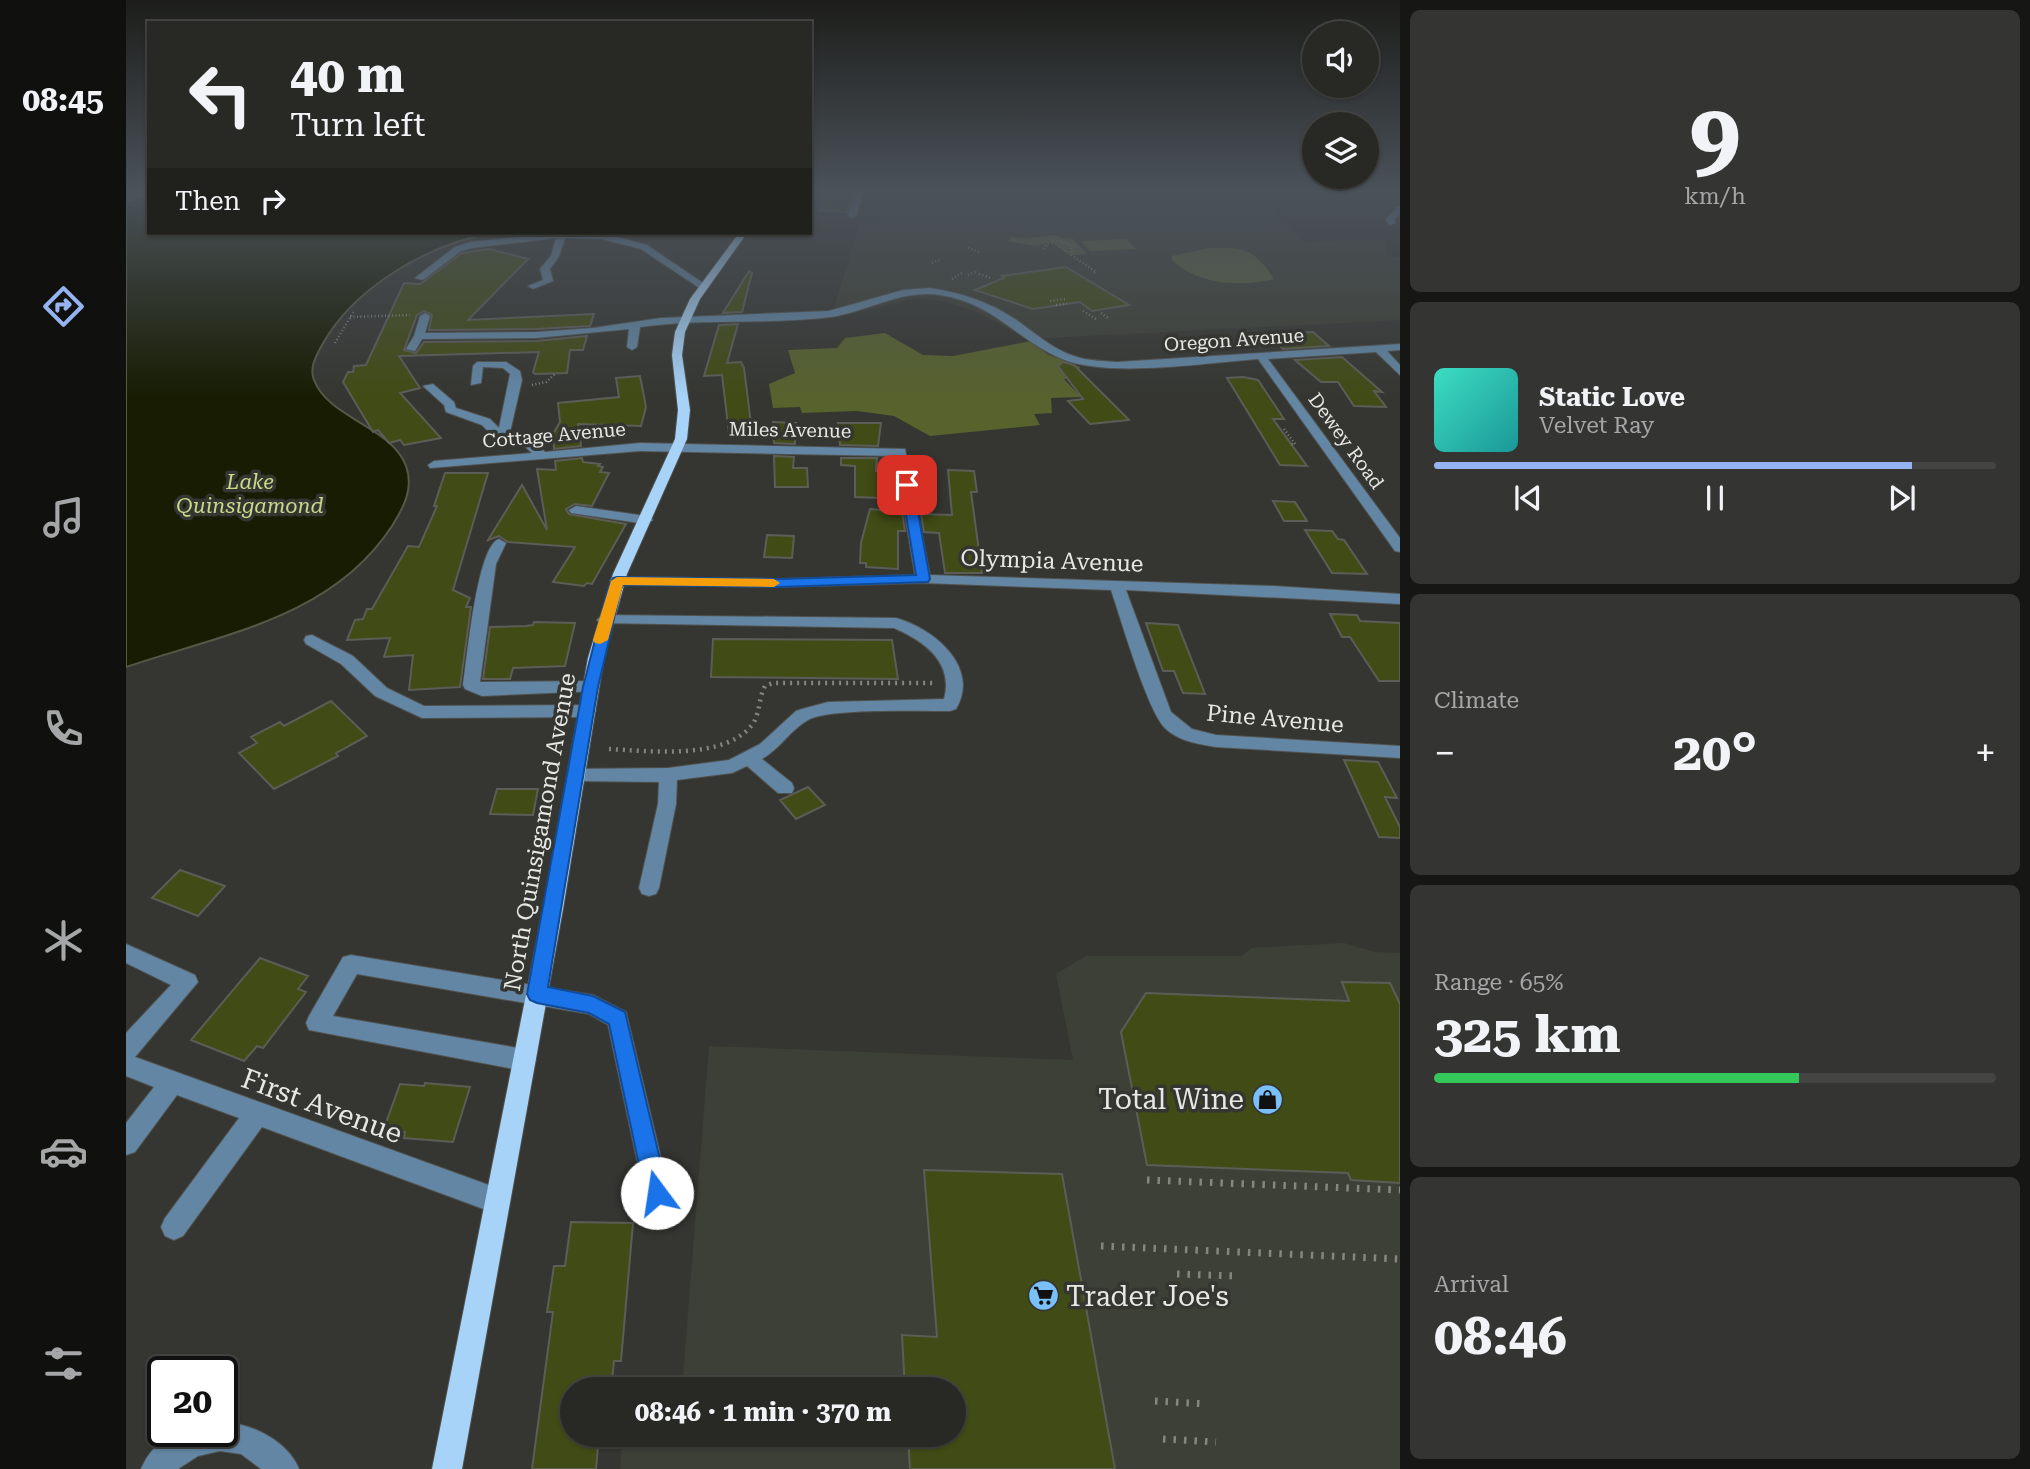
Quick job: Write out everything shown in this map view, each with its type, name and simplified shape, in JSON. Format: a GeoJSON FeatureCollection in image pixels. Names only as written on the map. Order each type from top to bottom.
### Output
{"type":"FeatureCollection","features":[{"type":"Feature","properties":{"kind":"main road","name":"North Quinsigamond Avenue"},"geometry":{"type":"LineString","coordinates":[[447,1469],[605,620],[617,581],[678,447],[684,422],[677,347],[685,320],[704,286],[723,261]]}},
{"type":"Feature","properties":{"kind":"street"},"geometry":{"type":"LineString","coordinates":[[420,278],[445,261]]}},
{"type":"Feature","properties":{"kind":"street"},"geometry":{"type":"LineString","coordinates":[[533,286],[548,281],[545,269],[551,261]]}},
{"type":"Feature","properties":{"kind":"street"},"geometry":{"type":"LineString","coordinates":[[665,261],[704,286]]}},
{"type":"Feature","properties":{"kind":"street","name":"Oregon Avenue"},"geometry":{"type":"LineString","coordinates":[[419,336],[536,335],[685,320],[829,314],[854,310],[896,294],[915,291],[938,292],[994,311],[1035,341],[1071,359],[1117,365],[1400,347]]}},
{"type":"Feature","properties":{"kind":"street"},"geometry":{"type":"LineString","coordinates":[[411,349],[419,336],[425,316]]}},
{"type":"Feature","properties":{"kind":"street"},"geometry":{"type":"LineString","coordinates":[[632,347],[635,326]]}},
{"type":"Feature","properties":{"kind":"street"},"geometry":{"type":"LineString","coordinates":[[1378,348],[1400,372]]}},
{"type":"Feature","properties":{"kind":"street","name":"Dewey Road"},"geometry":{"type":"LineString","coordinates":[[1260,355],[1400,548]]}},
{"type":"Feature","properties":{"kind":"street"},"geometry":{"type":"LineString","coordinates":[[475,383],[478,366],[496,363],[512,368],[516,373],[503,434]]}},
{"type":"Feature","properties":{"kind":"street"},"geometry":{"type":"LineString","coordinates":[[429,386],[450,404],[450,410],[486,422],[503,434],[525,440],[543,456]]}},
{"type":"Feature","properties":{"kind":"street","name":"Cottage Avenue"},"geometry":{"type":"LineString","coordinates":[[434,466],[618,447],[678,447]]}},
{"type":"Feature","properties":{"kind":"street","name":"Miles Avenue"},"geometry":{"type":"LineString","coordinates":[[678,447],[901,452],[923,579]]}},
{"type":"Feature","properties":{"kind":"street"},"geometry":{"type":"LineString","coordinates":[[576,510],[646,520]]}},
{"type":"Feature","properties":{"kind":"street"},"geometry":{"type":"LineString","coordinates":[[499,543],[489,564],[471,685],[482,690],[591,687]]}},
{"type":"Feature","properties":{"kind":"street","name":"Olympia Avenue"},"geometry":{"type":"LineString","coordinates":[[617,581],[779,583],[923,579],[1273,591],[1400,599]]}},
{"type":"Feature","properties":{"kind":"street","name":"Pine Avenue"},"geometry":{"type":"LineString","coordinates":[[1117,587],[1163,712],[1168,722],[1180,731],[1196,738],[1216,741],[1400,752]]}},
{"type":"Feature","properties":{"kind":"street"},"geometry":{"type":"LineString","coordinates":[[576,775],[668,775],[732,766],[766,749],[802,715],[828,708],[950,705],[956,695],[953,672],[931,640],[896,623],[605,620]]}},
{"type":"Feature","properties":{"kind":"street"},"geometry":{"type":"LineString","coordinates":[[312,640],[347,660],[381,692],[422,712],[586,711]]}},
{"type":"Feature","properties":{"kind":"street"},"geometry":{"type":"LineString","coordinates":[[542,711],[546,688]]}},
{"type":"Feature","properties":{"kind":"street"},"geometry":{"type":"LineString","coordinates":[[748,757],[785,788]]}},
{"type":"Feature","properties":{"kind":"street"},"geometry":{"type":"LineString","coordinates":[[649,888],[667,804],[668,775]]}},
{"type":"Feature","properties":{"kind":"street"},"geometry":{"type":"LineString","coordinates":[[126,953],[187,982],[126,1050]]}},
{"type":"Feature","properties":{"kind":"street"},"geometry":{"type":"LineString","coordinates":[[524,1059],[317,1023],[351,964],[593,1005],[618,1019],[662,1216]]}},
{"type":"Feature","properties":{"kind":"street","name":"First Avenue"},"geometry":{"type":"LineString","coordinates":[[126,1065],[497,1201]]}},
{"type":"Feature","properties":{"kind":"street"},"geometry":{"type":"LineString","coordinates":[[126,1143],[172,1083]]}},
{"type":"Feature","properties":{"kind":"street"},"geometry":{"type":"LineString","coordinates":[[174,1227],[257,1113]]}},
{"type":"Feature","properties":{"kind":"street"},"geometry":{"type":"LineString","coordinates":[[156,1469],[174,1451],[189,1443],[225,1436],[245,1441],[284,1469]]}},
{"type":"Feature","properties":{"kind":"path"},"geometry":{"type":"LineString","coordinates":[[932,263],[938,261]]}},
{"type":"Feature","properties":{"kind":"path"},"geometry":{"type":"LineString","coordinates":[[1082,261],[1096,272],[1094,273]]}},
{"type":"Feature","properties":{"kind":"path"},"geometry":{"type":"LineString","coordinates":[[968,275],[979,272],[991,278]]}},
{"type":"Feature","properties":{"kind":"path"},"geometry":{"type":"LineString","coordinates":[[952,279],[962,273]]}},
{"type":"Feature","properties":{"kind":"path"},"geometry":{"type":"LineString","coordinates":[[1050,301],[1065,299]]}},
{"type":"Feature","properties":{"kind":"path"},"geometry":{"type":"LineString","coordinates":[[1056,305],[1070,303]]}},
{"type":"Feature","properties":{"kind":"path"},"geometry":{"type":"LineString","coordinates":[[335,343],[354,311]]}},
{"type":"Feature","properties":{"kind":"path"},"geometry":{"type":"LineString","coordinates":[[1083,311],[1096,319]]}},
{"type":"Feature","properties":{"kind":"path"},"geometry":{"type":"LineString","coordinates":[[1101,313],[1108,317]]}},
{"type":"Feature","properties":{"kind":"path"},"geometry":{"type":"LineString","coordinates":[[350,317],[425,316]]}},
{"type":"Feature","properties":{"kind":"path"},"geometry":{"type":"LineString","coordinates":[[531,385],[542,385],[556,376],[556,373]]}},
{"type":"Feature","properties":{"kind":"path"},"geometry":{"type":"LineString","coordinates":[[536,385],[542,389]]}},
{"type":"Feature","properties":{"kind":"path"},"geometry":{"type":"LineString","coordinates":[[1284,429],[1294,444],[1291,444]]}},
{"type":"Feature","properties":{"kind":"path"},"geometry":{"type":"LineString","coordinates":[[609,750],[680,750],[725,743],[751,727],[757,718],[761,692],[765,686],[773,683],[936,683]]}},
{"type":"Feature","properties":{"kind":"path"},"geometry":{"type":"LineString","coordinates":[[1147,1180],[1400,1190]]}},
{"type":"Feature","properties":{"kind":"path"},"geometry":{"type":"LineString","coordinates":[[1101,1246],[1400,1259]]}},
{"type":"Feature","properties":{"kind":"path"},"geometry":{"type":"LineString","coordinates":[[1177,1274],[1237,1276]]}},
{"type":"Feature","properties":{"kind":"path"},"geometry":{"type":"LineString","coordinates":[[1154,1401],[1208,1404]]}},
{"type":"Feature","properties":{"kind":"path"},"geometry":{"type":"LineString","coordinates":[[1163,1439],[1216,1442]]}},
{"type":"Feature","properties":{"kind":"shaded area"},"geometry":{"type":"Polygon","coordinates":[[[848,261],[1400,261],[1400,320],[1028,339],[975,311],[943,301],[915,298],[831,319],[848,261]]]}},
{"type":"Feature","properties":{"kind":"shaded area"},"geometry":{"type":"Polygon","coordinates":[[[1173,261],[1260,261],[1274,279],[1248,283],[1220,282],[1194,275],[1173,261]]]}},
{"type":"Feature","properties":{"kind":"shaded area"},"geometry":{"type":"Polygon","coordinates":[[[1344,943],[1375,952],[1400,953],[1400,1469],[620,1469],[622,1447],[966,1447],[966,1377],[683,1377],[709,1046],[1073,1060],[1056,974],[1086,956],[1242,956],[1251,948],[1344,943]]]}},
{"type":"Feature","properties":{"kind":"green space"},"geometry":{"type":"Polygon","coordinates":[[[885,333],[923,355],[953,356],[1031,341],[1047,354],[1080,367],[1077,377],[1064,379],[1081,397],[1051,398],[1052,413],[1034,414],[1040,425],[930,436],[894,416],[857,411],[802,413],[800,407],[773,408],[769,384],[795,373],[788,350],[837,348],[845,338],[885,333]]]}},
{"type":"Feature","properties":{"kind":"water","name":"Lake Quinsigamond"},"geometry":{"type":"Polygon","coordinates":[[[126,261],[415,261],[396,271],[353,304],[322,345],[313,367],[314,380],[322,393],[346,414],[387,441],[398,452],[406,466],[408,490],[392,526],[367,557],[339,582],[307,602],[273,619],[237,632],[126,667],[126,261]]]}},
{"type":"Feature","properties":{"kind":"building"},"geometry":{"type":"Polygon","coordinates":[[[452,261],[526,261],[468,320],[594,314],[590,326],[429,330],[432,315],[424,311],[417,315],[404,350],[416,353],[424,342],[536,341],[587,336],[583,350],[570,350],[567,373],[535,374],[533,372],[539,352],[399,356],[420,388],[400,393],[441,438],[404,445],[400,440],[389,443],[378,430],[373,432],[343,382],[348,372],[353,372],[354,366],[366,365],[404,283],[420,284],[452,261]]]}},
{"type":"Feature","properties":{"kind":"building"},"geometry":{"type":"Polygon","coordinates":[[[1066,267],[1129,305],[1092,311],[1080,302],[1033,309],[975,290],[1004,278],[1002,276],[1066,267]]]}},
{"type":"Feature","properties":{"kind":"building"},"geometry":{"type":"Polygon","coordinates":[[[749,271],[752,273],[742,312],[723,313],[749,271]]]}},
{"type":"Feature","properties":{"kind":"building"},"geometry":{"type":"Polygon","coordinates":[[[738,324],[727,363],[741,362],[744,368],[752,432],[729,433],[722,375],[704,376],[719,325],[738,324]]]}},
{"type":"Feature","properties":{"kind":"building"},"geometry":{"type":"Polygon","coordinates":[[[1313,332],[1329,346],[1283,349],[1267,334],[1313,332]]]}},
{"type":"Feature","properties":{"kind":"building"},"geometry":{"type":"Polygon","coordinates":[[[1342,357],[1382,392],[1374,391],[1386,407],[1354,406],[1338,382],[1321,382],[1295,360],[1342,357]]]}},
{"type":"Feature","properties":{"kind":"building"},"geometry":{"type":"Polygon","coordinates":[[[1063,362],[1074,365],[1129,420],[1090,424],[1068,401],[1083,399],[1058,366],[1063,362]]]}},
{"type":"Feature","properties":{"kind":"building"},"geometry":{"type":"Polygon","coordinates":[[[640,376],[646,407],[641,426],[578,424],[581,446],[554,449],[553,434],[560,422],[558,403],[619,397],[616,378],[640,376]]]}},
{"type":"Feature","properties":{"kind":"building"},"geometry":{"type":"Polygon","coordinates":[[[1227,378],[1258,380],[1284,419],[1273,419],[1307,466],[1280,465],[1227,378]]]}},
{"type":"Feature","properties":{"kind":"building"},"geometry":{"type":"Polygon","coordinates":[[[773,422],[796,423],[795,444],[774,443],[773,422]]]}},
{"type":"Feature","properties":{"kind":"building"},"geometry":{"type":"Polygon","coordinates":[[[838,423],[881,423],[878,446],[840,445],[838,423]]]}},
{"type":"Feature","properties":{"kind":"building"},"geometry":{"type":"Polygon","coordinates":[[[774,456],[794,457],[793,468],[807,468],[808,487],[775,487],[774,456]]]}},
{"type":"Feature","properties":{"kind":"building"},"geometry":{"type":"Polygon","coordinates":[[[582,458],[583,462],[600,464],[598,466],[603,467],[600,472],[609,473],[592,506],[575,504],[566,509],[569,514],[626,524],[592,584],[587,583],[584,586],[553,582],[575,547],[508,542],[499,536],[488,540],[522,485],[547,530],[537,469],[556,470],[555,461],[582,458]]]}},
{"type":"Feature","properties":{"kind":"building"},"geometry":{"type":"Polygon","coordinates":[[[841,458],[877,458],[876,471],[880,471],[881,498],[855,497],[855,466],[841,465],[841,458]]]}},
{"type":"Feature","properties":{"kind":"building"},"geometry":{"type":"Polygon","coordinates":[[[948,470],[974,471],[977,492],[971,492],[982,573],[945,573],[939,533],[924,532],[921,514],[952,515],[948,470]]]}},
{"type":"Feature","properties":{"kind":"building"},"geometry":{"type":"Polygon","coordinates":[[[445,473],[488,473],[453,590],[470,598],[466,607],[471,607],[460,687],[409,690],[413,655],[384,657],[390,638],[347,640],[355,620],[363,619],[367,609],[372,609],[408,546],[419,547],[437,506],[434,506],[445,473]]]}},
{"type":"Feature","properties":{"kind":"building"},"geometry":{"type":"Polygon","coordinates":[[[1273,501],[1295,502],[1307,521],[1284,521],[1273,501]]]}},
{"type":"Feature","properties":{"kind":"building"},"geometry":{"type":"Polygon","coordinates":[[[870,509],[902,512],[905,531],[898,531],[898,569],[866,567],[866,563],[860,563],[861,543],[870,509]]]}},
{"type":"Feature","properties":{"kind":"building"},"geometry":{"type":"Polygon","coordinates":[[[1305,530],[1332,531],[1338,539],[1344,540],[1367,574],[1332,573],[1305,530]]]}},
{"type":"Feature","properties":{"kind":"building"},"geometry":{"type":"Polygon","coordinates":[[[767,535],[794,536],[792,558],[764,557],[767,535]]]}},
{"type":"Feature","properties":{"kind":"building"},"geometry":{"type":"Polygon","coordinates":[[[1330,614],[1357,615],[1360,621],[1400,623],[1400,681],[1379,681],[1350,637],[1342,637],[1330,614]]]}},
{"type":"Feature","properties":{"kind":"building"},"geometry":{"type":"Polygon","coordinates":[[[534,622],[575,623],[565,666],[513,668],[510,679],[483,679],[490,627],[526,626],[533,625],[534,622]]]}},
{"type":"Feature","properties":{"kind":"building"},"geometry":{"type":"Polygon","coordinates":[[[1146,623],[1178,625],[1205,694],[1183,693],[1174,671],[1163,671],[1146,623]]]}},
{"type":"Feature","properties":{"kind":"building"},"geometry":{"type":"Polygon","coordinates":[[[713,639],[892,640],[898,679],[711,677],[713,639]]]}},
{"type":"Feature","properties":{"kind":"building"},"geometry":{"type":"Polygon","coordinates":[[[331,701],[367,736],[336,753],[338,756],[274,789],[239,753],[257,743],[251,737],[280,722],[284,726],[331,701]]]}},
{"type":"Feature","properties":{"kind":"building"},"geometry":{"type":"Polygon","coordinates":[[[1344,760],[1378,762],[1397,798],[1385,797],[1400,827],[1400,838],[1379,837],[1344,760]]]}},
{"type":"Feature","properties":{"kind":"building"},"geometry":{"type":"Polygon","coordinates":[[[808,787],[825,805],[796,819],[780,800],[808,787]]]}},
{"type":"Feature","properties":{"kind":"building"},"geometry":{"type":"Polygon","coordinates":[[[497,789],[538,789],[533,815],[490,814],[497,789]]]}},
{"type":"Feature","properties":{"kind":"building"},"geometry":{"type":"Polygon","coordinates":[[[180,870],[225,886],[198,916],[152,898],[180,870]]]}},
{"type":"Feature","properties":{"kind":"building"},"geometry":{"type":"Polygon","coordinates":[[[260,958],[308,976],[298,989],[306,992],[263,1048],[257,1046],[244,1061],[191,1040],[260,958]]]}},
{"type":"Feature","properties":{"kind":"building","name":"Total Wine"},"geometry":{"type":"Polygon","coordinates":[[[1342,982],[1390,983],[1400,1004],[1400,1183],[1351,1180],[1348,1173],[1147,1165],[1121,1032],[1146,993],[1349,1001],[1342,982]]]}},
{"type":"Feature","properties":{"kind":"building"},"geometry":{"type":"Polygon","coordinates":[[[425,1083],[470,1087],[453,1142],[404,1138],[405,1132],[383,1131],[400,1084],[424,1086],[425,1083]]]}},
{"type":"Feature","properties":{"kind":"building"},"geometry":{"type":"Polygon","coordinates":[[[924,1170],[1062,1174],[1115,1469],[910,1469],[909,1447],[966,1447],[966,1377],[904,1377],[902,1335],[937,1337],[924,1170]]]}},
{"type":"Feature","properties":{"kind":"building"},"geometry":{"type":"Polygon","coordinates":[[[571,1222],[633,1223],[621,1361],[614,1361],[612,1377],[560,1377],[560,1447],[598,1447],[596,1469],[532,1469],[553,1312],[547,1312],[554,1266],[565,1266],[571,1222]]]}},
{"type":"Feature","properties":{"kind":"slow traffic"},"geometry":{"type":"LineString","coordinates":[[600,640],[617,581],[774,583]]}},
{"type":"Feature","properties":{"kind":"place","name":"Total Wine"},"geometry":{"type":"Point","coordinates":[1267,1099]}},
{"type":"Feature","properties":{"kind":"place","name":"Trader Joe's"},"geometry":{"type":"Point","coordinates":[1043,1296]}},
{"type":"Feature","properties":{"kind":"route"},"geometry":{"type":"LineString","coordinates":[[657,1193],[634,1100],[618,1019],[593,1005],[537,994],[596,658],[617,581],[779,583],[923,579],[907,485]]}}]}
